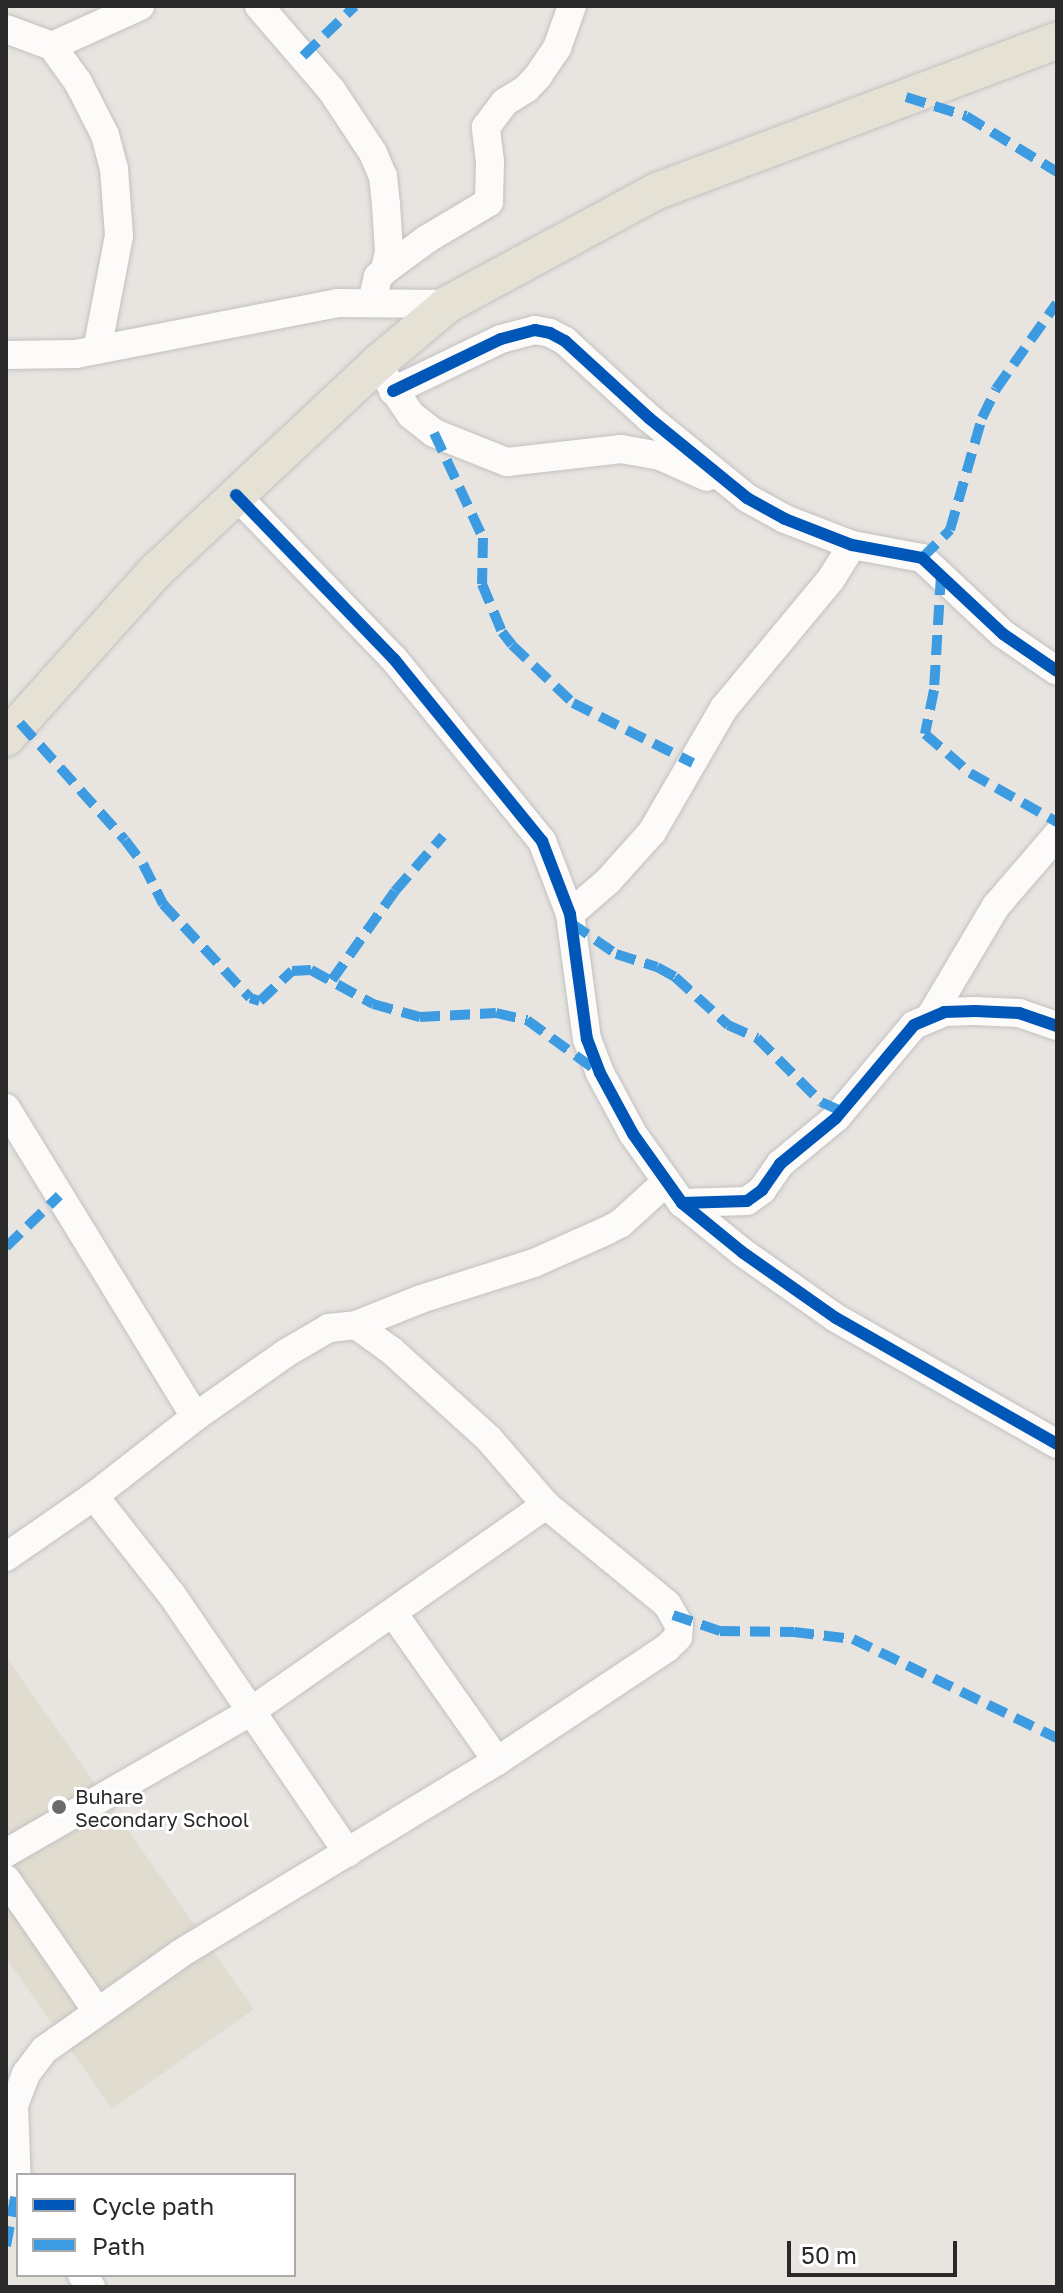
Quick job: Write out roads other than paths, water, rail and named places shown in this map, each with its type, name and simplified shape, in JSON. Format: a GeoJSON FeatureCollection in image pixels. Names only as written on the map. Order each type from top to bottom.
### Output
{"type":"FeatureCollection","features":[{"type":"Feature","properties":{"kind":"main road"},"geometry":{"type":"LineString","coordinates":[[6,738],[157,570],[236,495],[386,377],[448,304],[657,191],[1057,41]]}},
{"type":"Feature","properties":{"kind":"street"},"geometry":{"type":"LineString","coordinates":[[52,46],[140,6]]}},
{"type":"Feature","properties":{"kind":"street"},"geometry":{"type":"LineString","coordinates":[[259,6],[332,91],[373,153],[383,176],[386,205],[389,252],[385,270]]}},
{"type":"Feature","properties":{"kind":"street"},"geometry":{"type":"LineString","coordinates":[[372,302],[378,277],[385,270],[427,239],[489,202],[490,162],[486,127],[498,109],[538,76],[557,48],[572,6]]}},
{"type":"Feature","properties":{"kind":"street"},"geometry":{"type":"LineString","coordinates":[[6,29],[52,46],[78,82],[105,135],[114,169],[119,236],[97,350]]}},
{"type":"Feature","properties":{"kind":"street"},"geometry":{"type":"LineString","coordinates":[[6,355],[76,354],[338,303],[448,304]]}},
{"type":"Feature","properties":{"kind":"street"},"geometry":{"type":"LineString","coordinates":[[747,498],[649,418],[565,341],[550,333],[535,330],[501,339],[386,377],[411,415],[434,433],[507,462],[621,449],[660,456],[785,519],[852,545],[922,558],[1003,634],[1057,671]]}},
{"type":"Feature","properties":{"kind":"street"},"geometry":{"type":"LineString","coordinates":[[236,495],[394,659],[542,841],[570,914],[587,1039],[600,1073],[674,1193],[742,1252],[836,1318],[1057,1444]]}},
{"type":"Feature","properties":{"kind":"street"},"geometry":{"type":"LineString","coordinates":[[570,914],[608,881],[652,832],[724,708],[831,579],[852,545]]}},
{"type":"Feature","properties":{"kind":"street"},"geometry":{"type":"LineString","coordinates":[[930,1017],[996,906],[1057,835]]}},
{"type":"Feature","properties":{"kind":"street"},"geometry":{"type":"LineString","coordinates":[[6,1557],[94,1496],[195,1417],[286,1353],[329,1328],[356,1325],[421,1299],[534,1263],[606,1231],[674,1193],[747,1201],[762,1190],[780,1164],[836,1118],[914,1025],[944,1012],[1019,1013],[1057,1026]]}},
{"type":"Feature","properties":{"kind":"street"},"geometry":{"type":"LineString","coordinates":[[6,1108],[195,1417]]}},
{"type":"Feature","properties":{"kind":"street"},"geometry":{"type":"LineString","coordinates":[[14,2184],[14,2105],[26,2074],[44,2050],[180,1954],[497,1761],[667,1648],[678,1637],[679,1625],[667,1604],[546,1505],[489,1439],[392,1351],[356,1325]]}},
{"type":"Feature","properties":{"kind":"street"},"geometry":{"type":"LineString","coordinates":[[94,1496],[172,1595],[348,1853]]}},
{"type":"Feature","properties":{"kind":"street"},"geometry":{"type":"LineString","coordinates":[[6,1853],[250,1712],[546,1505]]}},
{"type":"Feature","properties":{"kind":"street"},"geometry":{"type":"LineString","coordinates":[[393,1613],[497,1761]]}},
{"type":"Feature","properties":{"kind":"street"},"geometry":{"type":"LineString","coordinates":[[6,1879],[97,2011]]}},
{"type":"Feature","properties":{"kind":"place","name":"Buhare Secondary School"},"geometry":{"type":"Point","coordinates":[59,1807]}}]}
